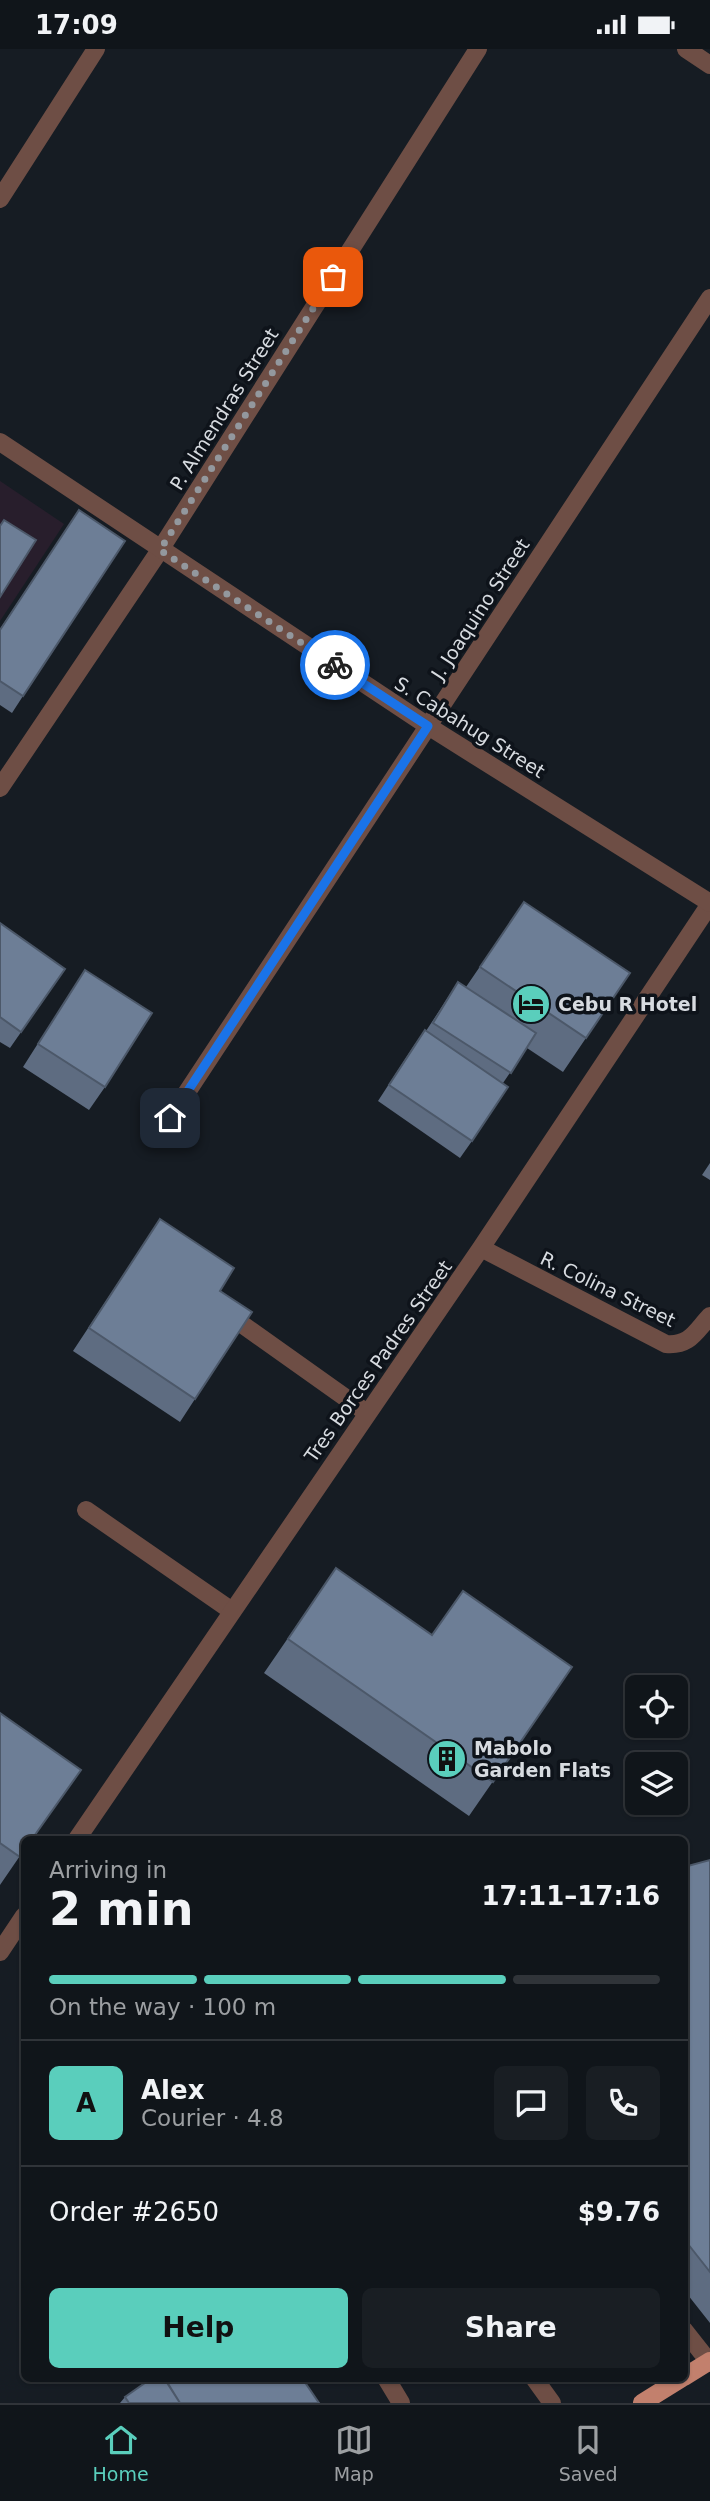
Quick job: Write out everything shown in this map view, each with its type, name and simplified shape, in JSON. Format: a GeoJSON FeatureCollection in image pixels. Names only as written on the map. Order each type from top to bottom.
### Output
{"type":"FeatureCollection","features":[{"type":"Feature","properties":{"kind":"main road"},"geometry":{"type":"LineString","coordinates":[[688,2375],[710,2362]]}},
{"type":"Feature","properties":{"kind":"main road"},"geometry":{"type":"LineString","coordinates":[[642,2403],[676,2382]]}},
{"type":"Feature","properties":{"kind":"street"},"geometry":{"type":"LineString","coordinates":[[0,199],[96,49]]}},
{"type":"Feature","properties":{"kind":"street","name":"P. Almendras Street"},"geometry":{"type":"LineString","coordinates":[[0,788],[160,550],[478,49]]}},
{"type":"Feature","properties":{"kind":"street"},"geometry":{"type":"LineString","coordinates":[[686,49],[710,65]]}},
{"type":"Feature","properties":{"kind":"street","name":"J. Joaquino Street"},"geometry":{"type":"LineString","coordinates":[[170,1118],[710,298]]}},
{"type":"Feature","properties":{"kind":"street","name":"S. Cabahug Street"},"geometry":{"type":"LineString","coordinates":[[0,442],[428,726],[710,904]]}},
{"type":"Feature","properties":{"kind":"street","name":"Tres Borces Padres Street"},"geometry":{"type":"LineString","coordinates":[[79,1836],[481,1248],[710,904]]}},
{"type":"Feature","properties":{"kind":"street","name":"R. Colina Street"},"geometry":{"type":"LineString","coordinates":[[481,1248],[666,1344],[679,1345],[688,1341],[710,1317]]}},
{"type":"Feature","properties":{"kind":"street"},"geometry":{"type":"LineString","coordinates":[[229,1315],[367,1413]]}},
{"type":"Feature","properties":{"kind":"street"},"geometry":{"type":"LineString","coordinates":[[86,1510],[232,1611]]}},
{"type":"Feature","properties":{"kind":"street"},"geometry":{"type":"LineString","coordinates":[[0,1952],[21,1920]]}},
{"type":"Feature","properties":{"kind":"street"},"geometry":{"type":"LineString","coordinates":[[688,2335],[710,2362]]}},
{"type":"Feature","properties":{"kind":"street"},"geometry":{"type":"LineString","coordinates":[[388,2382],[401,2403]]}},
{"type":"Feature","properties":{"kind":"street"},"geometry":{"type":"LineString","coordinates":[[537,2382],[552,2403]]}},
{"type":"Feature","properties":{"kind":"shaded area"},"geometry":{"type":"Polygon","coordinates":[[[0,481],[64,524],[0,621],[0,481]]]}},
{"type":"Feature","properties":{"kind":"building"},"geometry":{"type":"Polygon","coordinates":[[[79,510],[125,541],[23,696],[0,681],[0,630],[79,510]]]}},
{"type":"Feature","properties":{"kind":"building"},"geometry":{"type":"Polygon","coordinates":[[[4,520],[36,540],[0,597],[0,526],[4,520]]]}},
{"type":"Feature","properties":{"kind":"building"},"geometry":{"type":"Polygon","coordinates":[[[524,902],[630,973],[586,1038],[480,967],[524,902]]]}},
{"type":"Feature","properties":{"kind":"building"},"geometry":{"type":"Polygon","coordinates":[[[0,923],[65,969],[21,1032],[0,1017],[0,923]]]}},
{"type":"Feature","properties":{"kind":"building"},"geometry":{"type":"Polygon","coordinates":[[[85,970],[152,1013],[105,1087],[38,1044],[85,970]]]}},
{"type":"Feature","properties":{"kind":"building"},"geometry":{"type":"Polygon","coordinates":[[[458,982],[536,1033],[511,1073],[433,1023],[458,982]]]}},
{"type":"Feature","properties":{"kind":"building"},"geometry":{"type":"Polygon","coordinates":[[[425,1030],[508,1087],[472,1141],[389,1085],[425,1030]]]}},
{"type":"Feature","properties":{"kind":"building"},"geometry":{"type":"Polygon","coordinates":[[[160,1219],[234,1268],[220,1291],[252,1312],[195,1399],[89,1328],[160,1219]]]}},
{"type":"Feature","properties":{"kind":"building","name":"Mabolo Garden Flats"},"geometry":{"type":"Polygon","coordinates":[[[336,1568],[432,1635],[463,1591],[572,1667],[493,1782],[288,1639],[336,1568]]]}},
{"type":"Feature","properties":{"kind":"building"},"geometry":{"type":"Polygon","coordinates":[[[0,1713],[81,1770],[34,1836],[21,1836],[20,1857],[0,1843],[0,1713]]]}},
{"type":"Feature","properties":{"kind":"building"},"geometry":{"type":"Polygon","coordinates":[[[710,1860],[710,2272],[688,2244],[688,1866],[710,1860]]]}},
{"type":"Feature","properties":{"kind":"building"},"geometry":{"type":"Polygon","coordinates":[[[146,2382],[167,2382],[180,2403],[129,2403],[125,2397],[146,2382]]]}},
{"type":"Feature","properties":{"kind":"building"},"geometry":{"type":"Polygon","coordinates":[[[167,2382],[305,2382],[319,2403],[180,2403],[167,2382]]]}},
{"type":"Feature","properties":{"kind":"way so far"},"geometry":{"type":"LineString","coordinates":[[333,277],[160,550],[335,665]]}},
{"type":"Feature","properties":{"kind":"place","name":"Cebu R Hotel"},"geometry":{"type":"Point","coordinates":[531,1004]}},
{"type":"Feature","properties":{"kind":"place","name":"Mabolo Garden Flats"},"geometry":{"type":"Point","coordinates":[447,1759]}},
{"type":"Feature","properties":{"kind":"route"},"geometry":{"type":"LineString","coordinates":[[170,1118],[428,726],[335,665]]}}]}
